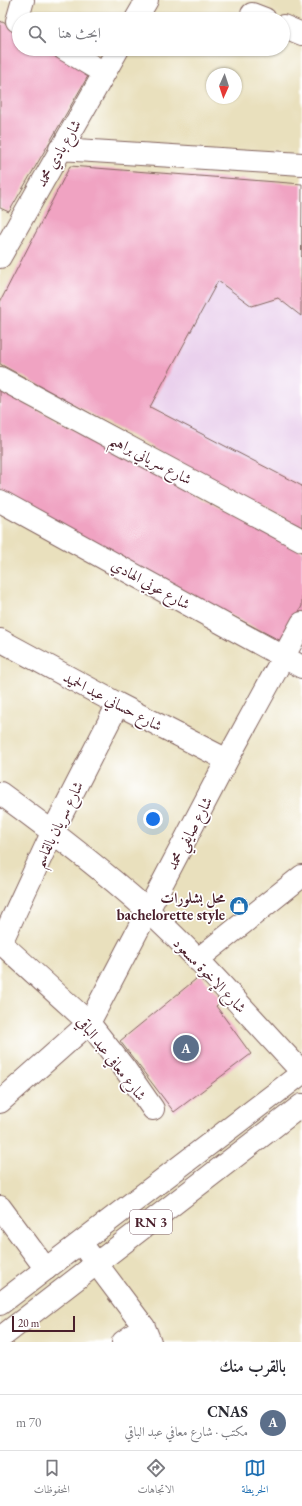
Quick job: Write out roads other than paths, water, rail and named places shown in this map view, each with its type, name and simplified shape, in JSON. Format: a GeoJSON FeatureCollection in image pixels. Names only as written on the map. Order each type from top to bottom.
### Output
{"type":"FeatureCollection","features":[{"type":"Feature","properties":{"kind":"street"},"geometry":{"type":"LineString","coordinates":[[16,12],[23,0]]}},
{"type":"Feature","properties":{"kind":"street"},"geometry":{"type":"LineString","coordinates":[[140,12],[147,0]]}},
{"type":"Feature","properties":{"kind":"street"},"geometry":{"type":"LineString","coordinates":[[290,29],[302,34]]}},
{"type":"Feature","properties":{"kind":"street"},"geometry":{"type":"LineString","coordinates":[[76,56],[104,73]]}},
{"type":"Feature","properties":{"kind":"street","name":"شارع بادي محمد"},"geometry":{"type":"LineString","coordinates":[[0,257],[8,224],[60,149],[114,56]]}},
{"type":"Feature","properties":{"kind":"street"},"geometry":{"type":"LineString","coordinates":[[60,149],[302,164]]}},
{"type":"Feature","properties":{"kind":"street","name":"شارع سرياني براهيم"},"geometry":{"type":"LineString","coordinates":[[0,378],[302,540]]}},
{"type":"Feature","properties":{"kind":"street","name":"شارع عوني الهادي"},"geometry":{"type":"LineString","coordinates":[[0,501],[293,662]]}},
{"type":"Feature","properties":{"kind":"street","name":"شارع صايفي محمد"},"geometry":{"type":"LineString","coordinates":[[0,1102],[89,1023],[227,760],[293,662],[302,623]]}},
{"type":"Feature","properties":{"kind":"street","name":"شارع حساني عبد الحميد"},"geometry":{"type":"LineString","coordinates":[[0,640],[118,704],[227,760]]}},
{"type":"Feature","properties":{"kind":"street","name":"شارع سريان بالقاسم"},"geometry":{"type":"LineString","coordinates":[[0,944],[53,831],[118,704]]}},
{"type":"Feature","properties":{"kind":"street","name":"شارع الإخوة مسعود"},"geometry":{"type":"LineString","coordinates":[[0,793],[53,831],[147,911],[196,960],[302,1072]]}},
{"type":"Feature","properties":{"kind":"street"},"geometry":{"type":"LineString","coordinates":[[196,960],[302,876]]}},
{"type":"Feature","properties":{"kind":"street","name":"شارع معافي عبد الباقي"},"geometry":{"type":"LineString","coordinates":[[0,944],[89,1023],[153,1109]]}},
{"type":"Feature","properties":{"kind":"street","name":"RN 3"},"geometry":{"type":"LineString","coordinates":[[0,1304],[302,1072]]}},
{"type":"Feature","properties":{"kind":"street","name":"RN 3"},"geometry":{"type":"LineString","coordinates":[[0,1338],[302,1105]]}},
{"type":"Feature","properties":{"kind":"street"},"geometry":{"type":"LineString","coordinates":[[0,1207],[46,1269]]}},
{"type":"Feature","properties":{"kind":"street"},"geometry":{"type":"LineString","coordinates":[[81,1243],[147,1335],[123,1342]]}},
{"type":"Feature","properties":{"kind":"place","name":"محل بشلورات bachelorette style"},"geometry":{"type":"Point","coordinates":[239,906]}},
{"type":"Feature","properties":{"kind":"place","name":"CNAS"},"geometry":{"type":"Point","coordinates":[186,1048]}}]}
